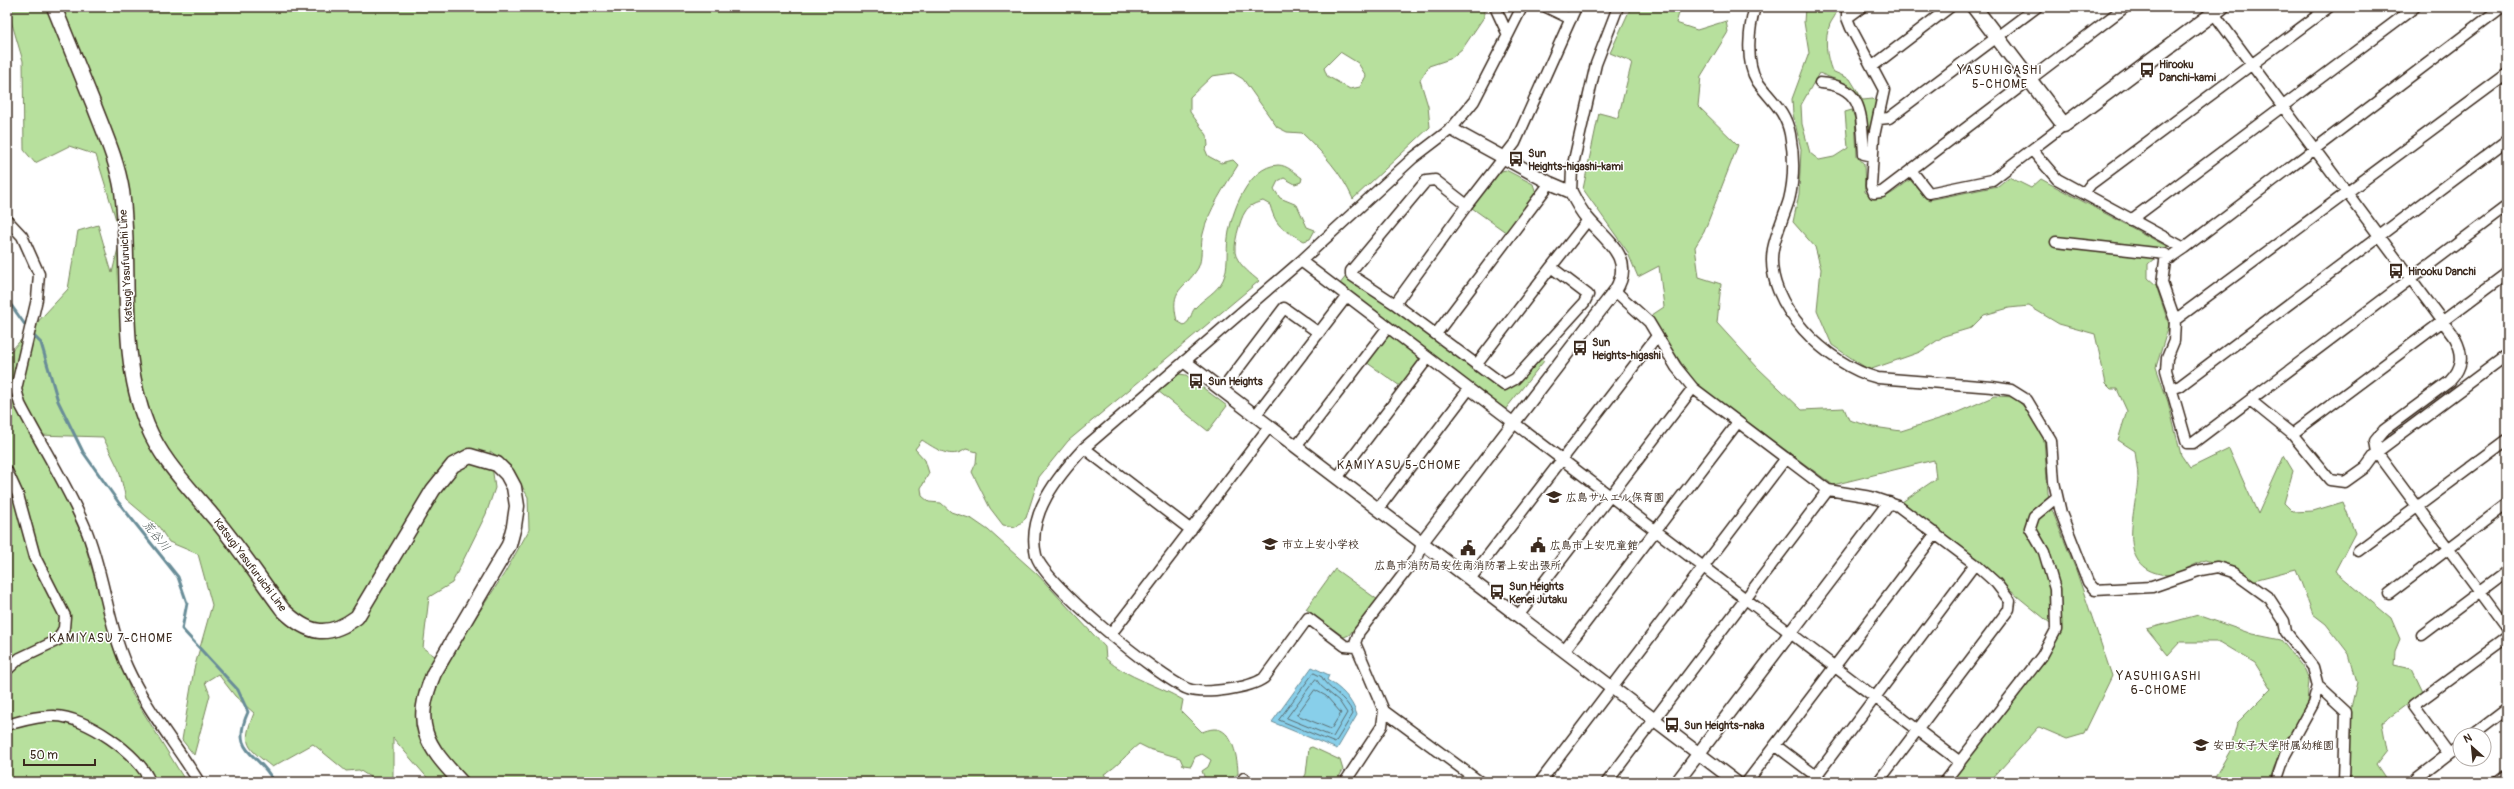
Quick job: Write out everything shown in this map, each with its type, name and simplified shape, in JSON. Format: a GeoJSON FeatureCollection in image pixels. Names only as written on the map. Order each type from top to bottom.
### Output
{"type":"FeatureCollection","features":[{"type":"Feature","properties":{"kind":"main road","name":"Katsugi Yasufuruichi Line"},"geometry":{"type":"LineString","coordinates":[[54,7],[113,152],[121,189],[126,226],[131,363],[135,389],[146,424],[158,451],[212,515],[283,610],[296,623],[309,630],[341,629],[357,617],[433,490],[454,466],[470,456],[497,464],[507,474],[514,487],[517,506],[509,545],[434,673],[425,693],[423,709],[428,742],[437,757],[461,782]]}},
{"type":"Feature","properties":{"kind":"main road"},"geometry":{"type":"LineString","coordinates":[[1974,7],[2028,80],[2064,125],[2215,9]]}},
{"type":"Feature","properties":{"kind":"street"},"geometry":{"type":"LineString","coordinates":[[1495,7],[1508,34]]}},
{"type":"Feature","properties":{"kind":"street"},"geometry":{"type":"LineString","coordinates":[[1356,647],[1345,646],[1308,618],[1264,678],[1255,684],[1201,692],[1187,688],[1154,668],[1091,618],[1043,567],[1036,555],[1036,536],[1040,512],[1049,490],[1062,472],[1084,448],[1301,261],[1413,158],[1451,129],[1474,101],[1522,7]]}},
{"type":"Feature","properties":{"kind":"street"},"geometry":{"type":"LineString","coordinates":[[1546,7],[1571,19]]}},
{"type":"Feature","properties":{"kind":"street"},"geometry":{"type":"LineString","coordinates":[[1395,304],[1467,205],[1515,143],[1576,7]]}},
{"type":"Feature","properties":{"kind":"street"},"geometry":{"type":"LineString","coordinates":[[1480,782],[1384,711],[1356,647],[1359,632],[1419,554],[1422,542],[1620,283],[1622,266],[1619,254],[1588,220],[1578,206],[1571,192],[1572,169],[1596,64],[1618,7]]}},
{"type":"Feature","properties":{"kind":"street"},"geometry":{"type":"LineString","coordinates":[[1755,7],[1749,37],[1753,70],[1756,80],[1776,102],[1790,134],[1792,187],[1773,249],[1772,260],[1774,278],[1790,312],[1801,328],[1818,345],[1841,362],[1862,374],[1878,378],[1992,387],[2020,394],[2027,400],[2051,440],[2057,497],[2061,513],[2082,569],[2088,582],[2095,590],[2152,588],[2201,570],[2217,567],[2225,568],[2258,588],[2269,598],[2284,622],[2289,636],[2313,666],[2318,686],[2313,704],[2285,755],[2276,782]]}},
{"type":"Feature","properties":{"kind":"street"},"geometry":{"type":"LineString","coordinates":[[1847,7],[1847,18],[1884,90],[1879,119],[1874,136],[1871,186],[1874,193],[1882,192],[2125,7]]}},
{"type":"Feature","properties":{"kind":"street"},"geometry":{"type":"LineString","coordinates":[[1847,18],[1862,7]]}},
{"type":"Feature","properties":{"kind":"street"},"geometry":{"type":"LineString","coordinates":[[1873,66],[1950,7]]}},
{"type":"Feature","properties":{"kind":"street"},"geometry":{"type":"LineString","coordinates":[[1879,119],[1889,118],[2037,7]]}},
{"type":"Feature","properties":{"kind":"street"},"geometry":{"type":"LineString","coordinates":[[2084,193],[2091,184],[2329,7]]}},
{"type":"Feature","properties":{"kind":"street"},"geometry":{"type":"LineString","coordinates":[[2131,220],[2283,108],[2415,7]]}},
{"type":"Feature","properties":{"kind":"street"},"geometry":{"type":"LineString","coordinates":[[2502,7],[2315,150],[2165,261],[2162,283],[2175,320],[2174,341],[2167,358],[2166,370],[2187,443],[2193,443],[2507,206]]}},
{"type":"Feature","properties":{"kind":"street"},"geometry":{"type":"LineString","coordinates":[[2215,9],[2252,65],[2283,108],[2379,235],[2442,321],[2461,350],[2462,362],[2458,372],[2450,381],[2384,430],[2376,441],[2377,452],[2507,628]]}},
{"type":"Feature","properties":{"kind":"street"},"geometry":{"type":"LineString","coordinates":[[2175,320],[2507,74]]}},
{"type":"Feature","properties":{"kind":"street"},"geometry":{"type":"LineString","coordinates":[[1820,83],[1836,84],[1848,90],[1856,100],[1861,116],[1864,154],[1873,156]]}},
{"type":"Feature","properties":{"kind":"street"},"geometry":{"type":"LineString","coordinates":[[1911,170],[1929,193],[1992,180],[2064,125]]}},
{"type":"Feature","properties":{"kind":"street"},"geometry":{"type":"LineString","coordinates":[[1451,129],[1550,184],[1571,192]]}},
{"type":"Feature","properties":{"kind":"street"},"geometry":{"type":"LineString","coordinates":[[2171,389],[2180,386],[2507,140]]}},
{"type":"Feature","properties":{"kind":"street"},"geometry":{"type":"LineString","coordinates":[[2032,150],[2057,179],[2184,248]]}},
{"type":"Feature","properties":{"kind":"street"},"geometry":{"type":"LineString","coordinates":[[1467,205],[1435,180],[1426,181],[1351,271],[1352,275],[1395,304],[1504,385],[1515,379],[1584,303],[1588,295],[1551,267]]}},
{"type":"Feature","properties":{"kind":"street"},"geometry":{"type":"LineString","coordinates":[[1436,334],[1550,184]]}},
{"type":"Feature","properties":{"kind":"street"},"geometry":{"type":"LineString","coordinates":[[7,220],[22,236],[39,274],[37,299],[16,389],[20,404],[85,527],[96,558],[116,636],[127,667],[156,720],[199,782]]}},
{"type":"Feature","properties":{"kind":"street"},"geometry":{"type":"LineString","coordinates":[[1477,364],[1588,220]]}},
{"type":"Feature","properties":{"kind":"street"},"geometry":{"type":"LineString","coordinates":[[2056,242],[2165,254],[2170,258]]}},
{"type":"Feature","properties":{"kind":"street"},"geometry":{"type":"LineString","coordinates":[[1301,261],[1960,762]]}},
{"type":"Feature","properties":{"kind":"street"},"geometry":{"type":"LineString","coordinates":[[2292,434],[2507,273]]}},
{"type":"Feature","properties":{"kind":"street"},"geometry":{"type":"LineString","coordinates":[[1615,291],[1649,322],[1693,388],[1828,490],[1871,497],[1898,506],[1936,533],[1975,564],[1996,583],[2010,601],[2009,609],[1878,782]]}},
{"type":"Feature","properties":{"kind":"street"},"geometry":{"type":"LineString","coordinates":[[1255,416],[1347,296]]}},
{"type":"Feature","properties":{"kind":"street"},"geometry":{"type":"LineString","coordinates":[[1222,390],[1284,308],[1318,333]]}},
{"type":"Feature","properties":{"kind":"street"},"geometry":{"type":"LineString","coordinates":[[1296,447],[1388,327]]}},
{"type":"Feature","properties":{"kind":"street"},"geometry":{"type":"LineString","coordinates":[[1470,579],[1657,336]]}},
{"type":"Feature","properties":{"kind":"street"},"geometry":{"type":"LineString","coordinates":[[2250,400],[2292,434],[2322,473],[2330,480],[2338,483],[2345,482],[2366,467],[2377,452],[2507,355]]}},
{"type":"Feature","properties":{"kind":"street"},"geometry":{"type":"LineString","coordinates":[[1337,478],[1428,358]]}},
{"type":"Feature","properties":{"kind":"street"},"geometry":{"type":"LineString","coordinates":[[1185,362],[1736,782]]}},
{"type":"Feature","properties":{"kind":"street"},"geometry":{"type":"LineString","coordinates":[[1518,616],[1693,388]]}},
{"type":"Feature","properties":{"kind":"street"},"geometry":{"type":"LineString","coordinates":[[1378,509],[1469,390]]}},
{"type":"Feature","properties":{"kind":"street"},"geometry":{"type":"LineString","coordinates":[[1564,651],[1738,422]]}},
{"type":"Feature","properties":{"kind":"street"},"geometry":{"type":"LineString","coordinates":[[1111,634],[1269,427]]}},
{"type":"Feature","properties":{"kind":"street"},"geometry":{"type":"LineString","coordinates":[[2358,551],[2507,440]]}},
{"type":"Feature","properties":{"kind":"street"},"geometry":{"type":"LineString","coordinates":[[1084,448],[1191,530]]}},
{"type":"Feature","properties":{"kind":"street"},"geometry":{"type":"LineString","coordinates":[[1540,782],[1786,458]]}},
{"type":"Feature","properties":{"kind":"street"},"geometry":{"type":"LineString","coordinates":[[7,471],[18,495],[35,556],[65,616],[64,628],[58,640],[20,658],[7,670]]}},
{"type":"Feature","properties":{"kind":"street"},"geometry":{"type":"LineString","coordinates":[[1607,782],[1828,490]]}},
{"type":"Feature","properties":{"kind":"street"},"geometry":{"type":"LineString","coordinates":[[1944,782],[2042,656],[2056,630],[2055,589],[2044,552],[2030,528],[2034,516],[2057,497]]}},
{"type":"Feature","properties":{"kind":"street"},"geometry":{"type":"LineString","coordinates":[[1677,782],[1889,503]]}},
{"type":"Feature","properties":{"kind":"street"},"geometry":{"type":"LineString","coordinates":[[2389,594],[2507,504]]}},
{"type":"Feature","properties":{"kind":"street"},"geometry":{"type":"LineString","coordinates":[[1747,782],[1936,533]]}},
{"type":"Feature","properties":{"kind":"street"},"geometry":{"type":"LineString","coordinates":[[1775,745],[1820,779],[1876,697],[1975,564]]}},
{"type":"Feature","properties":{"kind":"street"},"geometry":{"type":"LineString","coordinates":[[2422,634],[2507,571]]}},
{"type":"Feature","properties":{"kind":"street"},"geometry":{"type":"LineString","coordinates":[[2448,754],[2413,706],[2507,637]]}},
{"type":"Feature","properties":{"kind":"street"},"geometry":{"type":"LineString","coordinates":[[2318,686],[2346,712],[2344,782]]}},
{"type":"Feature","properties":{"kind":"street"},"geometry":{"type":"LineString","coordinates":[[2483,727],[2507,709]]}},
{"type":"Feature","properties":{"kind":"street"},"geometry":{"type":"LineString","coordinates":[[1348,781],[1382,726],[1384,711]]}},
{"type":"Feature","properties":{"kind":"street"},"geometry":{"type":"LineString","coordinates":[[7,725],[56,716],[90,726],[118,745],[136,763],[150,782]]}},
{"type":"Feature","properties":{"kind":"street"},"geometry":{"type":"LineString","coordinates":[[2418,782],[2416,779],[2452,751]]}},
{"type":"Feature","properties":{"kind":"street"},"geometry":{"type":"LineString","coordinates":[[2498,782],[2507,775]]}},
{"type":"Feature","properties":{"kind":"green space"},"geometry":{"type":"Polygon","coordinates":[[[7,7],[1484,7],[1484,17],[1463,48],[1450,59],[1429,66],[1420,80],[1428,106],[1430,127],[1353,199],[1343,180],[1324,156],[1302,133],[1287,132],[1277,127],[1243,79],[1233,73],[1212,76],[1190,97],[1190,112],[1207,135],[1208,146],[1205,149],[1208,156],[1221,163],[1233,160],[1238,165],[1205,225],[1202,238],[1200,264],[1176,295],[1175,310],[1177,321],[1184,325],[1187,323],[1195,308],[1217,288],[1223,280],[1227,265],[1228,238],[1237,204],[1250,182],[1258,173],[1267,167],[1278,165],[1285,166],[1302,178],[1301,182],[1295,184],[1284,178],[1278,181],[1274,189],[1280,198],[1297,205],[1307,227],[1315,230],[1310,239],[1304,241],[1282,228],[1275,219],[1270,205],[1263,201],[1251,206],[1243,216],[1239,227],[1235,252],[1241,264],[1259,281],[1068,441],[1039,477],[1026,518],[1016,527],[1003,525],[990,508],[972,472],[976,463],[977,452],[966,449],[955,454],[944,452],[922,440],[915,449],[925,460],[929,473],[921,488],[922,496],[929,502],[941,503],[951,512],[972,519],[988,530],[1037,574],[1105,647],[1106,659],[1133,676],[1183,700],[1181,711],[1202,732],[1214,729],[1220,730],[1226,734],[1233,746],[1237,761],[1238,774],[1226,782],[1206,782],[1202,771],[1208,767],[1211,760],[1202,754],[1195,757],[1191,766],[1183,765],[1180,758],[1149,749],[1139,744],[1114,768],[1104,774],[1110,782],[431,782],[393,738],[393,782],[370,782],[370,777],[359,770],[346,771],[313,744],[272,767],[252,750],[247,739],[254,713],[235,696],[218,674],[205,682],[210,695],[194,755],[182,740],[194,669],[212,605],[198,554],[169,542],[159,527],[126,499],[119,470],[103,437],[38,435],[83,538],[112,639],[131,692],[186,782],[7,782],[7,349],[9,353],[68,289],[78,231],[98,225],[112,273],[121,236],[96,155],[69,146],[35,163],[24,150],[23,61],[7,7]],[[1340,52],[1324,68],[1327,76],[1350,89],[1360,87],[1366,76],[1358,63],[1340,52]],[[490,451],[495,488],[486,514],[452,583],[429,597],[423,648],[448,665],[451,655],[504,574],[529,530],[528,497],[511,466],[490,451]]]}},
{"type":"Feature","properties":{"kind":"green space"},"geometry":{"type":"Polygon","coordinates":[[[1631,7],[1681,7],[1676,23],[1697,30],[1726,21],[1728,32],[1701,76],[1698,106],[1738,145],[1704,232],[1695,247],[1699,277],[1721,284],[1717,323],[1758,368],[1802,410],[1844,408],[1849,420],[1874,427],[1901,431],[1951,415],[1995,396],[2015,397],[2032,416],[2044,439],[2048,493],[2052,510],[2076,570],[2112,676],[2084,734],[2067,739],[2039,727],[1989,782],[1949,782],[2061,632],[1902,502],[1936,479],[1934,460],[1833,485],[1696,384],[1649,317],[1664,307],[1659,266],[1638,277],[1627,251],[1583,189],[1599,113],[1618,118],[1632,62],[1610,53],[1631,7]]]}},
{"type":"Feature","properties":{"kind":"green space"},"geometry":{"type":"Polygon","coordinates":[[[1805,7],[1837,7],[1836,14],[1828,30],[1826,42],[1828,59],[1832,71],[1850,79],[1863,100],[1873,99],[1878,104],[1869,135],[1864,132],[1860,100],[1849,85],[1819,73],[1801,105],[1802,124],[1810,153],[1819,160],[1834,157],[1848,148],[1845,112],[1852,110],[1855,119],[1857,156],[1864,164],[1865,192],[1871,196],[1877,198],[1888,195],[1910,180],[1929,200],[1998,186],[2009,177],[2031,188],[2041,179],[2168,247],[2148,264],[2148,278],[2156,285],[2169,325],[2156,367],[2168,402],[2181,455],[2190,468],[2229,449],[2258,514],[2284,456],[2293,471],[2284,503],[2293,512],[2313,511],[2343,502],[2355,533],[2335,571],[2391,618],[2400,639],[2395,651],[2394,665],[2412,669],[2423,692],[2382,723],[2387,750],[2376,764],[2388,782],[2350,782],[2348,769],[2351,708],[2357,682],[2349,654],[2326,624],[2313,614],[2296,569],[2254,580],[2231,568],[2205,560],[2169,575],[2152,571],[2140,564],[2134,552],[2132,538],[2132,523],[2138,478],[2135,451],[2118,440],[2127,411],[2117,389],[2111,389],[2106,384],[2095,334],[2059,324],[2029,306],[2009,308],[1984,315],[1971,328],[1944,336],[1920,352],[1869,370],[1832,345],[1817,310],[1821,269],[1815,247],[1793,222],[1799,194],[1801,149],[1793,114],[1792,99],[1809,53],[1804,22],[1805,7]]]}},
{"type":"Feature","properties":{"kind":"green space"},"geometry":{"type":"Polygon","coordinates":[[[1506,170],[1533,184],[1536,193],[1507,233],[1472,208],[1497,172],[1506,170]]]}},
{"type":"Feature","properties":{"kind":"green space"},"geometry":{"type":"Polygon","coordinates":[[[1347,275],[1502,388],[1537,357],[1544,361],[1504,411],[1339,285],[1347,275]]]}},
{"type":"Feature","properties":{"kind":"green space"},"geometry":{"type":"Polygon","coordinates":[[[1392,336],[1418,357],[1419,361],[1400,386],[1366,362],[1385,337],[1392,336]]]}},
{"type":"Feature","properties":{"kind":"green space"},"geometry":{"type":"Polygon","coordinates":[[[1179,374],[1186,375],[1227,406],[1208,431],[1158,391],[1179,374]]]}},
{"type":"Feature","properties":{"kind":"green space"},"geometry":{"type":"Polygon","coordinates":[[[1335,569],[1378,600],[1349,635],[1344,637],[1306,609],[1335,569]]]}},
{"type":"Feature","properties":{"kind":"green space"},"geometry":{"type":"Polygon","coordinates":[[[2198,615],[2252,634],[2281,640],[2305,670],[2309,680],[2307,703],[2274,767],[2269,782],[2217,782],[2216,775],[2230,751],[2237,723],[2271,689],[2255,663],[2220,642],[2180,642],[2168,655],[2147,629],[2198,615]]]}},
{"type":"Feature","properties":{"kind":"green space"},"geometry":{"type":"Polygon","coordinates":[[[1312,747],[1340,760],[1343,770],[1336,782],[1302,782],[1306,774],[1309,748],[1312,747]]]}},
{"type":"Feature","properties":{"kind":"water"},"geometry":{"type":"Polygon","coordinates":[[[1312,667],[1329,675],[1327,680],[1345,694],[1355,709],[1357,715],[1337,749],[1272,722],[1312,667]]]}},
{"type":"Feature","properties":{"kind":"waterway","name":"荒谷川"},"geometry":{"type":"LineString","coordinates":[[7,294],[11,305],[28,329]]}},
{"type":"Feature","properties":{"kind":"waterway","name":"荒谷川"},"geometry":{"type":"LineString","coordinates":[[31,333],[41,343],[58,401],[83,452],[119,503],[178,577],[187,603],[182,629],[238,690],[248,712],[243,726],[242,736],[244,744],[248,751],[268,772],[274,782]]}},
{"type":"Feature","properties":{"kind":"place","name":"Hirooku Danchi-kami"},"geometry":{"type":"Point","coordinates":[2147,70]}},
{"type":"Feature","properties":{"kind":"place","name":"Sun Heights-higashi-kami"},"geometry":{"type":"Point","coordinates":[1516,159]}},
{"type":"Feature","properties":{"kind":"place","name":"Hirooku Danchi"},"geometry":{"type":"Point","coordinates":[2396,271]}},
{"type":"Feature","properties":{"kind":"place","name":"Sun Heights-higashi"},"geometry":{"type":"Point","coordinates":[1580,348]}},
{"type":"Feature","properties":{"kind":"place","name":"Sun Heights"},"geometry":{"type":"Point","coordinates":[1196,381]}},
{"type":"Feature","properties":{"kind":"place","name":"広島サムエル保育園"},"geometry":{"type":"Point","coordinates":[1554,497]}},
{"type":"Feature","properties":{"kind":"place","name":"市立上安小学校"},"geometry":{"type":"Point","coordinates":[1270,544]}},
{"type":"Feature","properties":{"kind":"place","name":"広島市上安児童館"},"geometry":{"type":"Point","coordinates":[1538,545]}},
{"type":"Feature","properties":{"kind":"place","name":"広島市消防局安佐南消防署上安出張所"},"geometry":{"type":"Point","coordinates":[1468,548]}},
{"type":"Feature","properties":{"kind":"place","name":"Sun Heights Kenei Jutaku"},"geometry":{"type":"Point","coordinates":[1497,592]}},
{"type":"Feature","properties":{"kind":"place","name":"Sun Heights-naka"},"geometry":{"type":"Point","coordinates":[1672,725]}},
{"type":"Feature","properties":{"kind":"place","name":"安田女子大学附属幼稚園"},"geometry":{"type":"Point","coordinates":[2201,745]}},
{"type":"Feature","properties":{"kind":"district","name":"YASUHIGASHI 5-CHOME"},"geometry":{"type":"Point","coordinates":[2000,77]}},
{"type":"Feature","properties":{"kind":"district","name":"KAMIYASU 5-CHOME"},"geometry":{"type":"Point","coordinates":[1399,465]}},
{"type":"Feature","properties":{"kind":"district","name":"KAMIYASU 7-CHOME"},"geometry":{"type":"Point","coordinates":[111,638]}},
{"type":"Feature","properties":{"kind":"district","name":"YASUHIGASHI 6-CHOME"},"geometry":{"type":"Point","coordinates":[2159,683]}}]}
